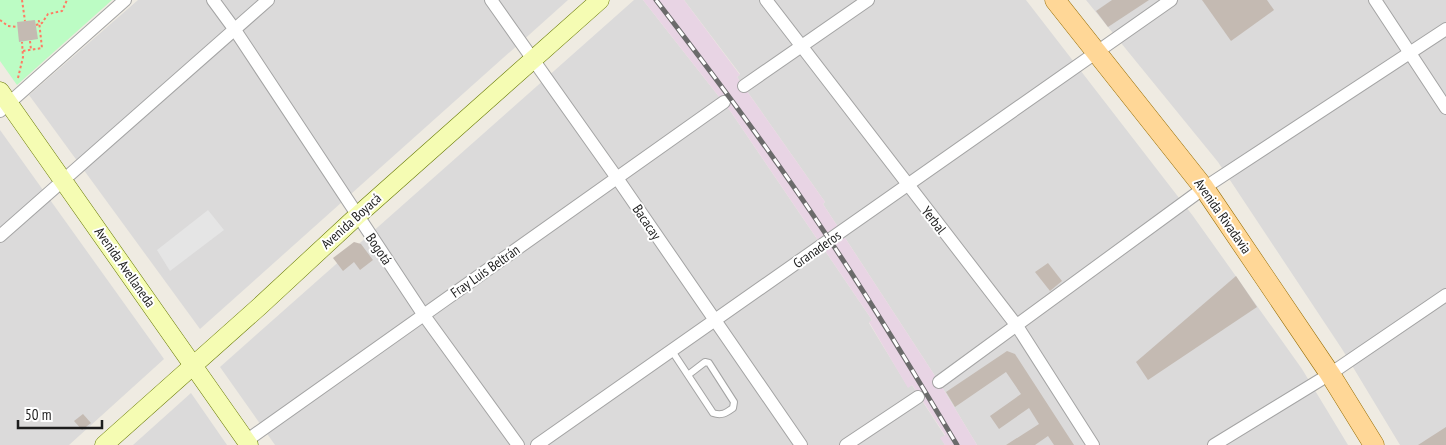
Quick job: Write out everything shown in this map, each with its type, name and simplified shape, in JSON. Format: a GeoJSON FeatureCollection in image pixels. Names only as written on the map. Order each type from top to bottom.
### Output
{"type":"FeatureCollection","features":[{"type":"Feature","properties":{"kind":"main road","name":"Avenida Boyacá"},"geometry":{"type":"LineString","coordinates":[[104,445],[510,78],[534,60],[600,0]]}},
{"type":"Feature","properties":{"kind":"main road","name":"Avenida Rivadavia"},"geometry":{"type":"LineString","coordinates":[[1055,0],[1204,188],[1330,374],[1374,445]]}},
{"type":"Feature","properties":{"kind":"main road","name":"Avenida Avellaneda"},"geometry":{"type":"LineString","coordinates":[[3,100],[63,179],[248,443]]}},
{"type":"Feature","properties":{"kind":"street"},"geometry":{"type":"LineString","coordinates":[[3,100],[125,0]]}},
{"type":"Feature","properties":{"kind":"street","name":"Bogotá"},"geometry":{"type":"LineString","coordinates":[[213,0],[235,30],[423,314],[518,445]]}},
{"type":"Feature","properties":{"kind":"street"},"geometry":{"type":"LineString","coordinates":[[0,236],[268,0]]}},
{"type":"Feature","properties":{"kind":"street","name":"Bacacay"},"geometry":{"type":"LineString","coordinates":[[491,0],[617,178],[801,445]]}},
{"type":"Feature","properties":{"kind":"street","name":"Yerbal"},"geometry":{"type":"LineString","coordinates":[[766,0],[1016,326],[1093,445]]}},
{"type":"Feature","properties":{"kind":"street"},"geometry":{"type":"LineString","coordinates":[[744,86],[868,0]]}},
{"type":"Feature","properties":{"kind":"street","name":"Granaderos"},"geometry":{"type":"LineString","coordinates":[[537,445],[1171,0]]}},
{"type":"Feature","properties":{"kind":"street"},"geometry":{"type":"LineString","coordinates":[[1375,0],[1446,108]]}},
{"type":"Feature","properties":{"kind":"street"},"geometry":{"type":"LineString","coordinates":[[939,382],[1204,188],[1446,29]]}},
{"type":"Feature","properties":{"kind":"street","name":"Fray Luis Beltrán"},"geometry":{"type":"LineString","coordinates":[[248,443],[423,314],[724,102]]}},
{"type":"Feature","properties":{"kind":"street"},"geometry":{"type":"LineString","coordinates":[[1214,445],[1330,374],[1446,295]]}},
{"type":"Feature","properties":{"kind":"street"},"geometry":{"type":"LineString","coordinates":[[846,445],[918,397]]}},
{"type":"Feature","properties":{"kind":"lane"},"geometry":{"type":"LineString","coordinates":[[672,352],[713,413],[725,414],[735,406],[709,363],[705,362],[688,375]]}},
{"type":"Feature","properties":{"kind":"path"},"geometry":{"type":"LineString","coordinates":[[22,0],[25,21]]}},
{"type":"Feature","properties":{"kind":"path"},"geometry":{"type":"LineString","coordinates":[[38,25],[42,24],[48,14],[62,11],[67,0]]}},
{"type":"Feature","properties":{"kind":"path"},"geometry":{"type":"LineString","coordinates":[[0,20],[8,26],[17,27]]}},
{"type":"Feature","properties":{"kind":"path"},"geometry":{"type":"LineString","coordinates":[[23,51],[42,48],[39,21],[36,22]]}},
{"type":"Feature","properties":{"kind":"path"},"geometry":{"type":"LineString","coordinates":[[30,40],[31,50]]}},
{"type":"Feature","properties":{"kind":"path"},"geometry":{"type":"LineString","coordinates":[[3,100],[18,78],[23,58],[22,42]]}},
{"type":"Feature","properties":{"kind":"shaded area"},"geometry":{"type":"Polygon","coordinates":[[[138,0],[568,0],[200,329],[29,95],[138,0]]]}},
{"type":"Feature","properties":{"kind":"shaded area"},"geometry":{"type":"Polygon","coordinates":[[[634,0],[643,0],[731,112],[872,320],[869,323],[908,387],[912,385],[945,436],[941,438],[945,445],[275,445],[220,367],[634,0]]]}},
{"type":"Feature","properties":{"kind":"shaded area"},"geometry":{"type":"Polygon","coordinates":[[[643,0],[684,0],[740,75],[737,77],[825,202],[823,204],[939,382],[977,445],[945,445],[940,438],[945,435],[912,385],[908,388],[869,322],[872,320],[731,112],[643,0]]]}},
{"type":"Feature","properties":{"kind":"shaded area"},"geometry":{"type":"Polygon","coordinates":[[[684,0],[1026,0],[1193,216],[1302,369],[1348,445],[977,445],[939,382],[823,204],[825,202],[737,77],[740,74],[684,0]]]}},
{"type":"Feature","properties":{"kind":"shaded area"},"geometry":{"type":"Polygon","coordinates":[[[1086,0],[1446,0],[1446,445],[1400,445],[1342,349],[1218,162],[1086,0]]]}},
{"type":"Feature","properties":{"kind":"shaded area"},"geometry":{"type":"Polygon","coordinates":[[[0,130],[164,359],[69,445],[0,445],[0,130]]]}},
{"type":"Feature","properties":{"kind":"shaded area"},"geometry":{"type":"Polygon","coordinates":[[[208,210],[224,230],[170,271],[157,250],[208,210]]]}},
{"type":"Feature","properties":{"kind":"shaded area"},"geometry":{"type":"Polygon","coordinates":[[[191,393],[227,445],[133,445],[191,393]]]}},
{"type":"Feature","properties":{"kind":"green space"},"geometry":{"type":"Polygon","coordinates":[[[0,0],[112,0],[17,85],[0,61],[0,0]]]}},
{"type":"Feature","properties":{"kind":"building"},"geometry":{"type":"Polygon","coordinates":[[[1112,0],[1149,0],[1108,27],[1096,11],[1112,0]]]}},
{"type":"Feature","properties":{"kind":"building"},"geometry":{"type":"Polygon","coordinates":[[[1202,0],[1267,0],[1274,10],[1231,41],[1202,0]]]}},
{"type":"Feature","properties":{"kind":"building"},"geometry":{"type":"Polygon","coordinates":[[[35,20],[38,39],[19,42],[17,22],[35,20]]]}},
{"type":"Feature","properties":{"kind":"building"},"geometry":{"type":"Polygon","coordinates":[[[354,242],[361,244],[373,260],[360,270],[354,262],[343,271],[333,258],[354,242]]]}},
{"type":"Feature","properties":{"kind":"building"},"geometry":{"type":"Polygon","coordinates":[[[1048,263],[1062,281],[1050,291],[1035,272],[1048,263]]]}},
{"type":"Feature","properties":{"kind":"building"},"geometry":{"type":"Polygon","coordinates":[[[1236,276],[1257,307],[1148,380],[1136,362],[1236,276]]]}},
{"type":"Feature","properties":{"kind":"building"},"geometry":{"type":"Polygon","coordinates":[[[1007,351],[1015,354],[1074,445],[1054,445],[1048,436],[1035,445],[1006,445],[1039,424],[1029,408],[999,429],[990,416],[1021,394],[1006,372],[955,407],[946,392],[1007,351]]]}},
{"type":"Feature","properties":{"kind":"building"},"geometry":{"type":"Polygon","coordinates":[[[83,414],[91,423],[82,430],[74,421],[83,414]]]}},
{"type":"Feature","properties":{"kind":"building"},"geometry":{"type":"Polygon","coordinates":[[[1446,427],[1446,445],[1418,445],[1446,427]]]}},
{"type":"Feature","properties":{"kind":"railway"},"geometry":{"type":"LineString","coordinates":[[656,0],[745,118],[809,208],[878,315],[957,445]]}}]}
